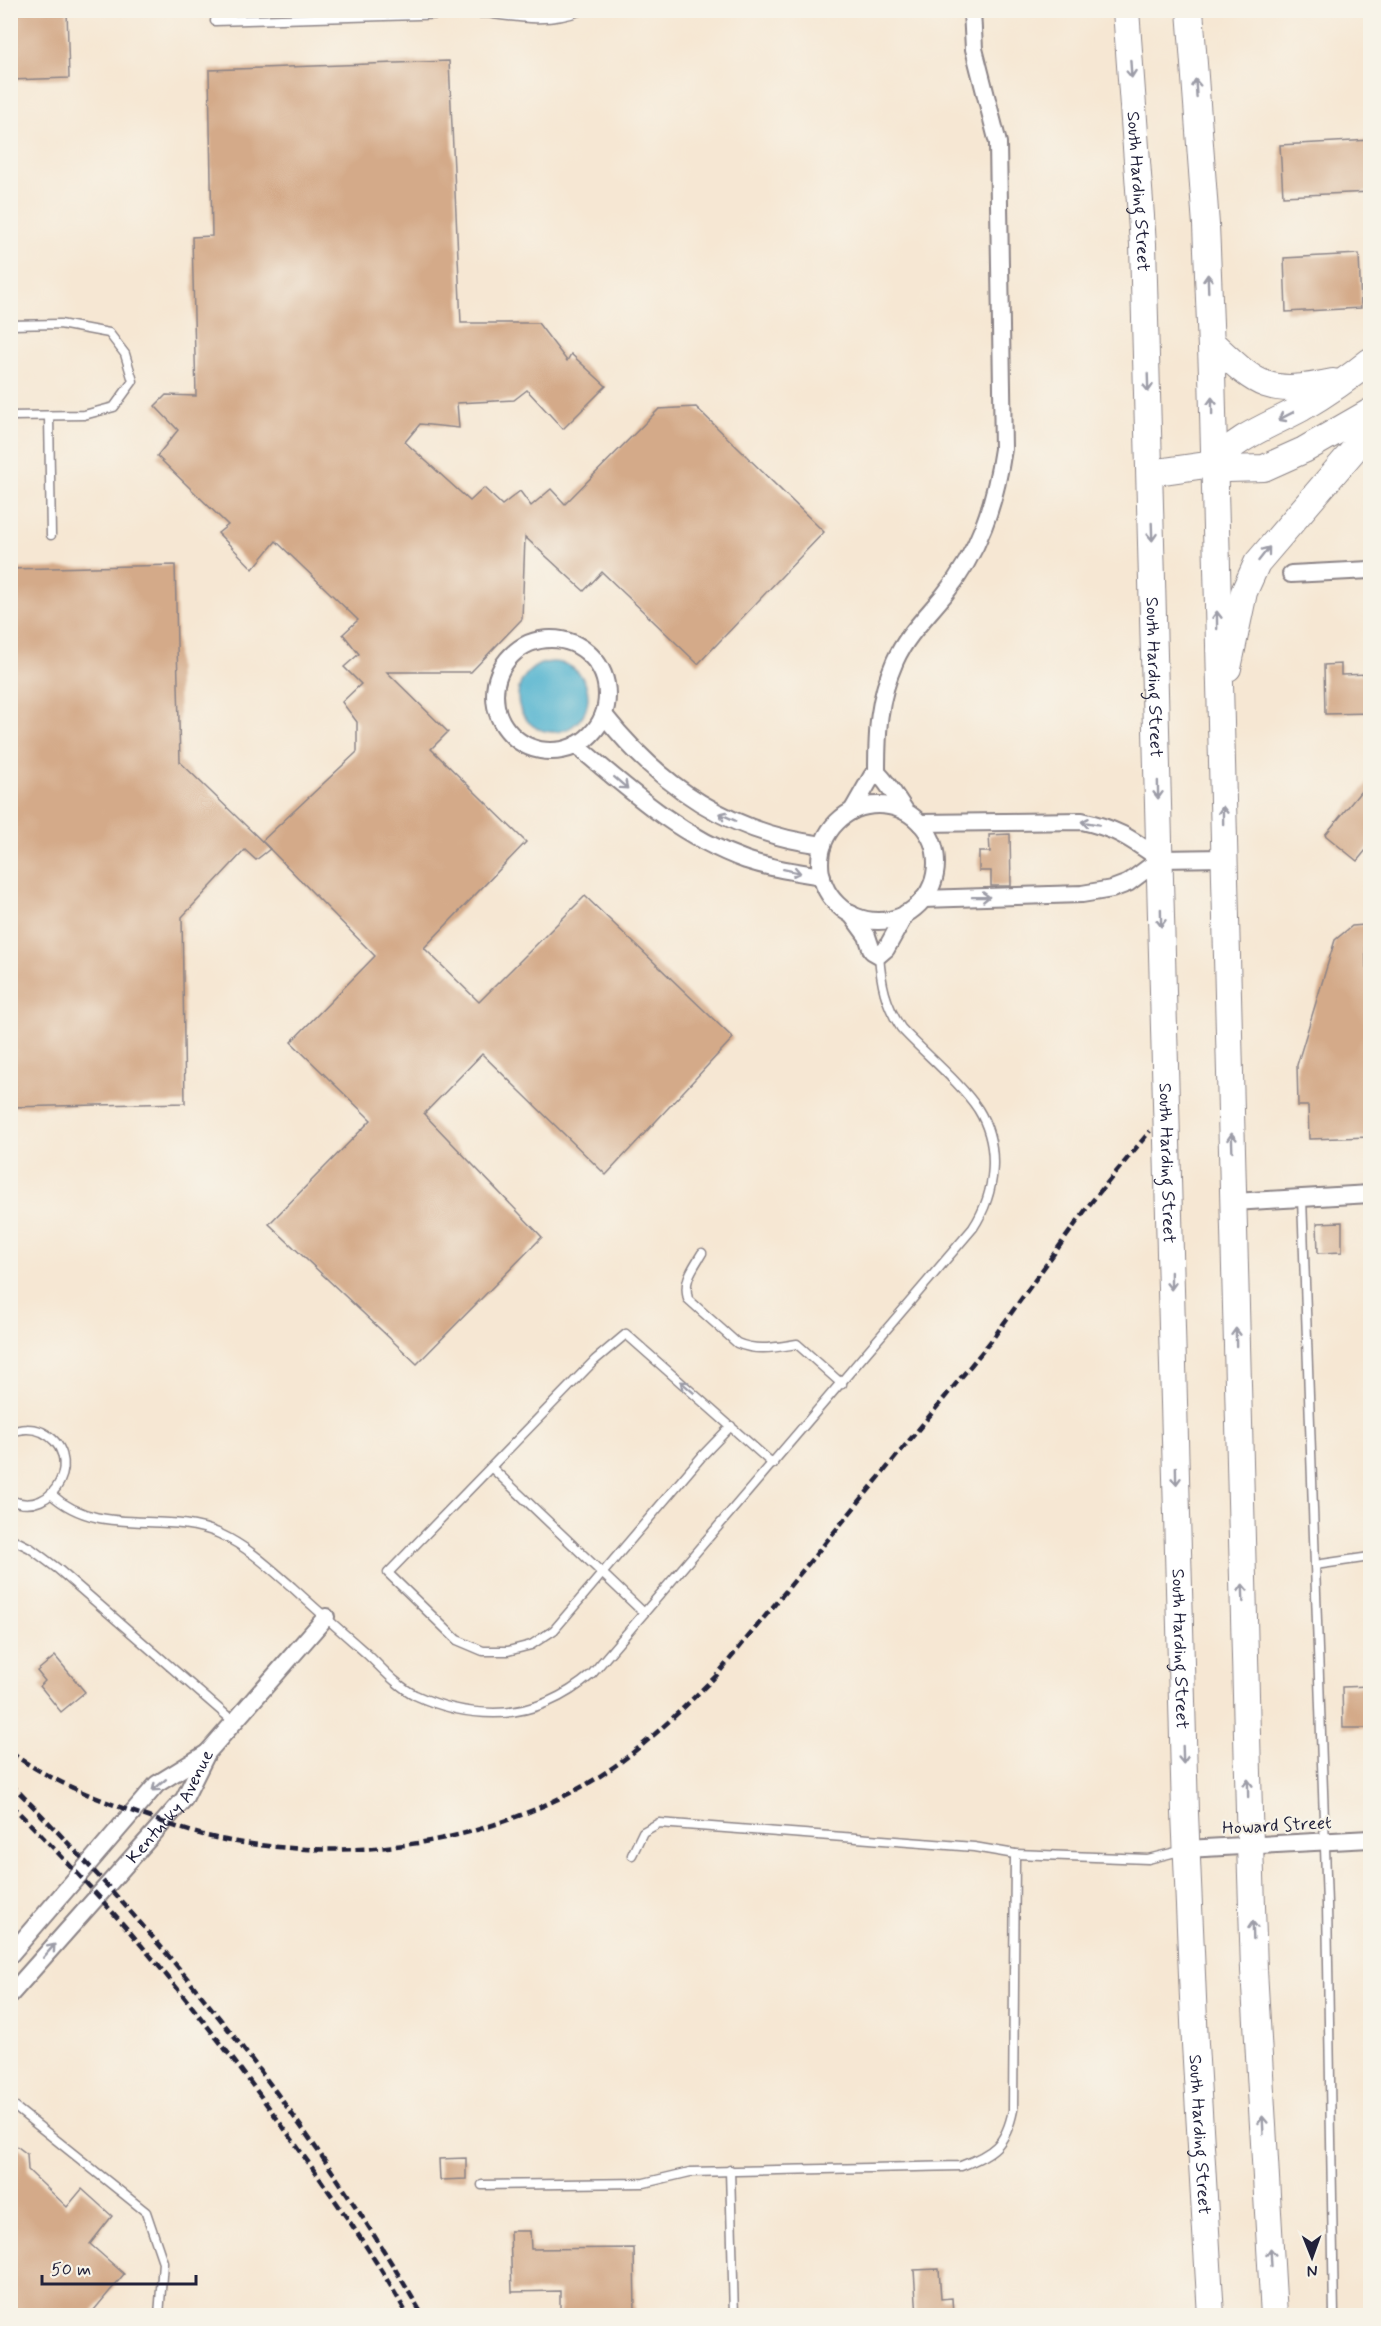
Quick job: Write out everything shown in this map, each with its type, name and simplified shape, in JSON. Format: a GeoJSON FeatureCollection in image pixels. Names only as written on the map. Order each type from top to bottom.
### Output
{"type":"FeatureCollection","features":[{"type":"Feature","properties":{"kind":"main road","name":"South Harding Street"},"geometry":{"type":"LineString","coordinates":[[1126,10],[1143,244],[1186,1849],[1194,2033],[1211,2316]]}},
{"type":"Feature","properties":{"kind":"main road"},"geometry":{"type":"LineString","coordinates":[[1190,10],[1211,342],[1250,1846],[1255,1982],[1274,2316]]}},
{"type":"Feature","properties":{"kind":"main road"},"geometry":{"type":"LineString","coordinates":[[1211,342],[1250,377],[1265,385],[1294,388],[1348,379]]}},
{"type":"Feature","properties":{"kind":"main road"},"geometry":{"type":"LineString","coordinates":[[1213,464],[1233,444],[1252,432],[1300,409],[1371,362]]}},
{"type":"Feature","properties":{"kind":"main road"},"geometry":{"type":"LineString","coordinates":[[1150,473],[1213,464],[1227,469],[1264,468],[1304,450],[1371,412]]}},
{"type":"Feature","properties":{"kind":"main road"},"geometry":{"type":"LineString","coordinates":[[1219,710],[1249,577],[1275,539],[1371,431]]}},
{"type":"Feature","properties":{"kind":"street"},"geometry":{"type":"LineString","coordinates":[[877,773],[878,719],[881,699],[896,660],[904,645],[958,577],[981,537],[997,487],[1003,449],[998,143],[974,49],[972,10]]}},
{"type":"Feature","properties":{"kind":"street"},"geometry":{"type":"LineString","coordinates":[[1291,574],[1371,570]]}},
{"type":"Feature","properties":{"kind":"street"},"geometry":{"type":"LineString","coordinates":[[559,640],[575,644],[593,658],[604,677],[608,692],[604,715],[592,734],[576,745],[557,751],[535,749],[517,740],[505,727],[496,708],[495,691],[501,670],[512,656],[532,642],[559,640]]}},
{"type":"Feature","properties":{"kind":"street"},"geometry":{"type":"LineString","coordinates":[[604,715],[628,746],[644,761],[702,804],[764,832],[823,845]]}},
{"type":"Feature","properties":{"kind":"street"},"geometry":{"type":"LineString","coordinates":[[576,745],[644,803],[695,837],[746,860],[822,876]]}},
{"type":"Feature","properties":{"kind":"street"},"geometry":{"type":"LineString","coordinates":[[877,773],[872,776],[852,811],[835,824],[823,845],[820,856],[822,876],[830,895],[850,914],[867,936],[872,951],[879,955],[886,949],[906,913]]}},
{"type":"Feature","properties":{"kind":"street"},"geometry":{"type":"LineString","coordinates":[[850,914],[879,920],[891,919],[906,913],[923,899],[933,879],[936,863],[933,846],[920,823],[906,812],[889,789],[883,776],[877,773]]}},
{"type":"Feature","properties":{"kind":"street"},"geometry":{"type":"LineString","coordinates":[[852,811],[878,805],[906,812]]}},
{"type":"Feature","properties":{"kind":"street"},"geometry":{"type":"LineString","coordinates":[[920,823],[1083,821],[1106,826],[1124,834],[1160,859],[1224,858]]}},
{"type":"Feature","properties":{"kind":"street"},"geometry":{"type":"LineString","coordinates":[[923,899],[1092,892],[1128,883],[1160,859]]}},
{"type":"Feature","properties":{"kind":"street"},"geometry":{"type":"LineString","coordinates":[[1234,1202],[1371,1194]]}},
{"type":"Feature","properties":{"kind":"street","name":"Kentucky Avenue"},"geometry":{"type":"LineString","coordinates":[[10,1995],[183,1799],[207,1753],[326,1617]]}},
{"type":"Feature","properties":{"kind":"street"},"geometry":{"type":"LineString","coordinates":[[10,1955],[157,1784],[207,1753]]}},
{"type":"Feature","properties":{"kind":"street","name":"Howard Street"},"geometry":{"type":"LineString","coordinates":[[1186,1849],[1371,1839]]}},
{"type":"Feature","properties":{"kind":"lane"},"geometry":{"type":"LineString","coordinates":[[215,21],[487,13],[530,20],[552,19],[582,10]]}},
{"type":"Feature","properties":{"kind":"lane"},"geometry":{"type":"LineString","coordinates":[[10,325],[60,324],[109,333],[125,354],[133,381],[114,408],[84,415],[10,416]]}},
{"type":"Feature","properties":{"kind":"lane"},"geometry":{"type":"LineString","coordinates":[[49,416],[51,535]]}},
{"type":"Feature","properties":{"kind":"lane"},"geometry":{"type":"LineString","coordinates":[[51,1494],[82,1514],[106,1521],[172,1524],[217,1532],[247,1548],[392,1677],[416,1695],[456,1710],[472,1713],[506,1713],[542,1705],[570,1691],[592,1674],[842,1384],[973,1228],[987,1200],[993,1175],[990,1138],[978,1109],[894,1019],[884,996],[879,955]]}},
{"type":"Feature","properties":{"kind":"lane"},"geometry":{"type":"LineString","coordinates":[[1302,1198],[1324,1842],[1334,2316]]}},
{"type":"Feature","properties":{"kind":"lane"},"geometry":{"type":"LineString","coordinates":[[702,1253],[686,1280],[685,1289],[688,1299],[737,1343],[744,1346],[768,1348],[797,1344],[842,1384]]}},
{"type":"Feature","properties":{"kind":"lane"},"geometry":{"type":"LineString","coordinates":[[731,1426],[703,1455],[554,1630],[531,1645],[508,1651],[483,1651],[457,1640],[388,1573],[595,1360],[626,1334],[731,1426],[773,1464]]}},
{"type":"Feature","properties":{"kind":"lane"},"geometry":{"type":"LineString","coordinates":[[10,1432],[28,1429],[40,1431],[50,1437],[58,1446],[64,1467],[58,1487],[41,1501],[29,1504],[10,1500]]}},
{"type":"Feature","properties":{"kind":"lane"},"geometry":{"type":"LineString","coordinates":[[491,1467],[644,1613]]}},
{"type":"Feature","properties":{"kind":"lane"},"geometry":{"type":"LineString","coordinates":[[10,1538],[30,1548],[58,1569],[234,1722]]}},
{"type":"Feature","properties":{"kind":"lane"},"geometry":{"type":"LineString","coordinates":[[1315,1565],[1371,1557]]}},
{"type":"Feature","properties":{"kind":"lane"},"geometry":{"type":"LineString","coordinates":[[632,1855],[643,1832],[660,1823],[974,1846],[1015,1854],[1148,1859],[1186,1849]]}},
{"type":"Feature","properties":{"kind":"lane"},"geometry":{"type":"LineString","coordinates":[[482,2185],[644,2183],[690,2172],[730,2170],[961,2166],[986,2156],[1000,2145],[1010,2127],[1014,2088],[1015,1854]]}},
{"type":"Feature","properties":{"kind":"lane"},"geometry":{"type":"LineString","coordinates":[[10,2103],[146,2212],[164,2262],[159,2316]]}},
{"type":"Feature","properties":{"kind":"lane"},"geometry":{"type":"LineString","coordinates":[[730,2170],[734,2316]]}},
{"type":"Feature","properties":{"kind":"water"},"geometry":{"type":"Polygon","coordinates":[[[553,662],[566,665],[578,672],[585,684],[588,697],[585,710],[578,722],[566,729],[553,732],[540,729],[528,722],[521,710],[518,697],[521,684],[528,672],[540,665],[553,662]]]}},
{"type":"Feature","properties":{"kind":"building"},"geometry":{"type":"Polygon","coordinates":[[[10,10],[67,10],[69,78],[10,80],[10,10]]]}},
{"type":"Feature","properties":{"kind":"building"},"geometry":{"type":"Polygon","coordinates":[[[449,61],[461,323],[538,323],[567,361],[571,354],[606,386],[563,429],[527,390],[514,400],[457,403],[459,428],[420,424],[405,442],[470,501],[484,488],[502,505],[520,491],[531,506],[551,489],[565,504],[659,409],[696,407],[824,532],[698,664],[602,572],[584,591],[525,537],[522,619],[471,672],[387,672],[448,732],[431,749],[526,842],[424,948],[479,1002],[585,896],[733,1038],[606,1175],[482,1054],[424,1114],[542,1237],[417,1364],[269,1224],[371,1120],[291,1042],[375,956],[262,841],[357,752],[357,722],[342,702],[361,684],[344,667],[359,654],[343,634],[358,620],[276,541],[253,569],[218,533],[228,525],[157,456],[178,430],[155,406],[166,395],[196,396],[192,237],[212,236],[209,70],[449,61]]]}},
{"type":"Feature","properties":{"kind":"building"},"geometry":{"type":"Polygon","coordinates":[[[1371,140],[1371,192],[1283,196],[1280,145],[1371,140]]]}},
{"type":"Feature","properties":{"kind":"building"},"geometry":{"type":"Polygon","coordinates":[[[1359,254],[1361,308],[1286,312],[1284,258],[1359,254]]]}},
{"type":"Feature","properties":{"kind":"building"},"geometry":{"type":"Polygon","coordinates":[[[175,565],[180,762],[270,849],[256,860],[245,850],[182,917],[185,1103],[10,1107],[10,569],[175,565]]]}},
{"type":"Feature","properties":{"kind":"building"},"geometry":{"type":"Polygon","coordinates":[[[1341,664],[1341,675],[1371,674],[1371,713],[1325,714],[1324,665],[1341,664]]]}},
{"type":"Feature","properties":{"kind":"building"},"geometry":{"type":"Polygon","coordinates":[[[1371,779],[1371,844],[1357,861],[1325,835],[1371,779]]]}},
{"type":"Feature","properties":{"kind":"building"},"geometry":{"type":"Polygon","coordinates":[[[1010,834],[1011,886],[991,886],[991,871],[979,871],[979,852],[990,852],[989,835],[1010,834]]]}},
{"type":"Feature","properties":{"kind":"building"},"geometry":{"type":"Polygon","coordinates":[[[1365,925],[1366,967],[1371,967],[1371,1137],[1309,1139],[1308,1106],[1298,1106],[1297,1065],[1335,940],[1352,926],[1365,925]]]}},
{"type":"Feature","properties":{"kind":"building"},"geometry":{"type":"Polygon","coordinates":[[[1342,1222],[1342,1252],[1318,1253],[1317,1223],[1342,1222]]]}},
{"type":"Feature","properties":{"kind":"building"},"geometry":{"type":"Polygon","coordinates":[[[55,1656],[85,1692],[61,1712],[40,1686],[45,1681],[37,1671],[55,1656]]]}},
{"type":"Feature","properties":{"kind":"building"},"geometry":{"type":"Polygon","coordinates":[[[1371,1686],[1371,1728],[1343,1728],[1342,1687],[1371,1686]]]}},
{"type":"Feature","properties":{"kind":"building"},"geometry":{"type":"Polygon","coordinates":[[[10,2141],[27,2154],[28,2170],[67,2207],[82,2189],[112,2216],[90,2244],[124,2274],[89,2316],[10,2316],[10,2141]]]}},
{"type":"Feature","properties":{"kind":"building"},"geometry":{"type":"Polygon","coordinates":[[[466,2158],[466,2179],[440,2180],[439,2159],[466,2158]]]}},
{"type":"Feature","properties":{"kind":"building"},"geometry":{"type":"Polygon","coordinates":[[[510,2231],[530,2231],[531,2249],[634,2248],[635,2315],[560,2316],[560,2291],[512,2292],[510,2231]]]}},
{"type":"Feature","properties":{"kind":"building"},"geometry":{"type":"Polygon","coordinates":[[[939,2269],[941,2299],[952,2298],[953,2314],[917,2316],[914,2270],[939,2269]]]}},
{"type":"Feature","properties":{"kind":"railway"},"geometry":{"type":"LineString","coordinates":[[10,1752],[67,1785],[155,1819],[223,1840],[281,1847],[324,1850],[367,1849],[450,1837],[491,1826],[532,1811],[572,1792],[631,1754],[716,1676],[991,1341],[1089,1205],[1150,1131]]}},
{"type":"Feature","properties":{"kind":"railway"},"geometry":{"type":"LineString","coordinates":[[10,1783],[126,1906],[234,2036],[333,2173],[423,2316]]}},
{"type":"Feature","properties":{"kind":"railway"},"geometry":{"type":"LineString","coordinates":[[10,1804],[87,1884],[196,2011],[340,2207],[408,2316]]}}]}
